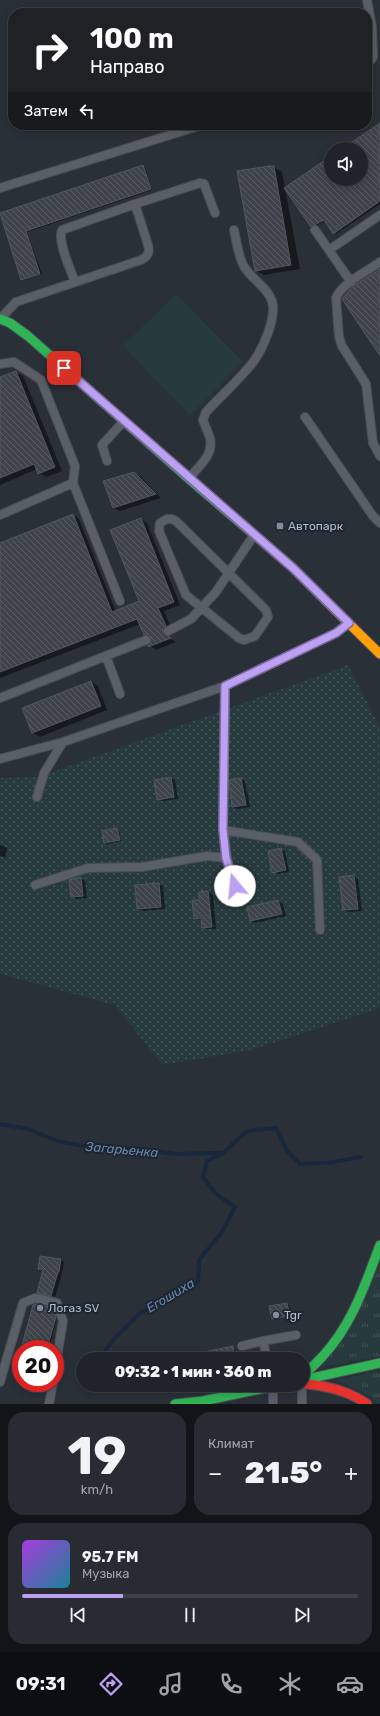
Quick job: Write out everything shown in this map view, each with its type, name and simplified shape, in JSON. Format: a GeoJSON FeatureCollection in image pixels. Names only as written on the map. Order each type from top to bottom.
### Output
{"type":"FeatureCollection","features":[{"type":"Feature","properties":{"kind":"street"},"geometry":{"type":"LineString","coordinates":[[0,319],[10,323],[28,336],[189,479],[293,568],[380,654]]}},
{"type":"Feature","properties":{"kind":"street"},"geometry":{"type":"LineString","coordinates":[[310,1369],[332,1347],[343,1330],[365,1285],[380,1245]]}},
{"type":"Feature","properties":{"kind":"street"},"geometry":{"type":"LineString","coordinates":[[310,1378],[380,1363]]}},
{"type":"Feature","properties":{"kind":"street"},"geometry":{"type":"LineString","coordinates":[[310,1385],[330,1386],[360,1398],[367,1404]]}},
{"type":"Feature","properties":{"kind":"street"},"geometry":{"type":"LineString","coordinates":[[175,1404],[202,1402],[248,1392]]}},
{"type":"Feature","properties":{"kind":"lane"},"geometry":{"type":"LineString","coordinates":[[372,27],[372,58]]}},
{"type":"Feature","properties":{"kind":"lane"},"geometry":{"type":"LineString","coordinates":[[0,188],[186,130]]}},
{"type":"Feature","properties":{"kind":"lane"},"geometry":{"type":"LineString","coordinates":[[75,282],[60,235],[62,230],[200,183],[204,184],[208,191],[215,213]]}},
{"type":"Feature","properties":{"kind":"lane"},"geometry":{"type":"LineString","coordinates":[[0,319],[16,302],[147,256],[150,251],[135,204]]}},
{"type":"Feature","properties":{"kind":"lane"},"geometry":{"type":"LineString","coordinates":[[329,250],[380,215]]}},
{"type":"Feature","properties":{"kind":"lane"},"geometry":{"type":"LineString","coordinates":[[189,479],[208,456],[209,437],[203,420],[206,412],[254,361],[263,344],[272,319],[272,302],[265,290],[244,268],[238,253],[234,230]]}},
{"type":"Feature","properties":{"kind":"lane"},"geometry":{"type":"LineString","coordinates":[[315,230],[351,282]]}},
{"type":"Feature","properties":{"kind":"lane"},"geometry":{"type":"LineString","coordinates":[[380,262],[338,292],[336,298],[338,328],[342,346],[366,384],[373,443],[380,456]]}},
{"type":"Feature","properties":{"kind":"lane"},"geometry":{"type":"LineString","coordinates":[[0,364],[14,362],[41,380],[75,466],[73,483],[120,600]]}},
{"type":"Feature","properties":{"kind":"lane"},"geometry":{"type":"LineString","coordinates":[[305,417],[373,516],[380,523]]}},
{"type":"Feature","properties":{"kind":"lane"},"geometry":{"type":"LineString","coordinates":[[107,461],[102,446],[124,421]]}},
{"type":"Feature","properties":{"kind":"lane"},"geometry":{"type":"LineString","coordinates":[[0,515],[73,483]]}},
{"type":"Feature","properties":{"kind":"lane"},"geometry":{"type":"LineString","coordinates":[[172,519],[176,521],[266,610],[268,617],[255,636],[244,640],[239,638],[201,608],[186,595],[181,586],[160,531],[160,523],[172,519]]}},
{"type":"Feature","properties":{"kind":"lane"},"geometry":{"type":"LineString","coordinates":[[168,631],[191,619],[216,592],[255,535]]}},
{"type":"Feature","properties":{"kind":"lane"},"geometry":{"type":"LineString","coordinates":[[0,759],[63,742],[225,686],[336,633],[349,623]]}},
{"type":"Feature","properties":{"kind":"lane"},"geometry":{"type":"LineString","coordinates":[[0,698],[146,640]]}},
{"type":"Feature","properties":{"kind":"lane"},"geometry":{"type":"LineString","coordinates":[[106,656],[120,694]]}},
{"type":"Feature","properties":{"kind":"lane"},"geometry":{"type":"LineString","coordinates":[[225,686],[223,830],[226,858],[235,886]]}},
{"type":"Feature","properties":{"kind":"lane"},"geometry":{"type":"LineString","coordinates":[[37,797],[44,773],[63,742]]}},
{"type":"Feature","properties":{"kind":"lane"},"geometry":{"type":"LineString","coordinates":[[223,830],[298,842],[317,860],[320,930]]}},
{"type":"Feature","properties":{"kind":"lane"},"geometry":{"type":"LineString","coordinates":[[35,885],[88,868],[142,867],[208,856],[226,858]]}},
{"type":"Feature","properties":{"kind":"lane"},"geometry":{"type":"LineString","coordinates":[[12,1340],[23,1303],[35,1298],[57,1303],[63,1321],[60,1340]]}},
{"type":"Feature","properties":{"kind":"lane"},"geometry":{"type":"LineString","coordinates":[[242,1346],[296,1335]]}},
{"type":"Feature","properties":{"kind":"lane"},"geometry":{"type":"LineString","coordinates":[[0,1382],[12,1341]]}},
{"type":"Feature","properties":{"kind":"lane"},"geometry":{"type":"LineString","coordinates":[[263,1342],[265,1352]]}},
{"type":"Feature","properties":{"kind":"lane"},"geometry":{"type":"LineString","coordinates":[[49,1404],[51,1392]]}},
{"type":"Feature","properties":{"kind":"lane"},"geometry":{"type":"LineString","coordinates":[[273,1404],[274,1392]]}},
{"type":"Feature","properties":{"kind":"lane"},"geometry":{"type":"LineString","coordinates":[[302,1392],[302,1404]]}},
{"type":"Feature","properties":{"kind":"green space"},"geometry":{"type":"Polygon","coordinates":[[[176,294],[243,362],[190,415],[123,346],[176,294]]]}},
{"type":"Feature","properties":{"kind":"green space"},"geometry":{"type":"Polygon","coordinates":[[[348,665],[380,727],[380,1008],[251,1050],[162,1065],[115,1005],[0,974],[0,778],[39,777],[348,665]]]}},
{"type":"Feature","properties":{"kind":"green space"},"geometry":{"type":"Polygon","coordinates":[[[380,1266],[380,1356],[322,1367],[380,1266]]]}},
{"type":"Feature","properties":{"kind":"green space"},"geometry":{"type":"Polygon","coordinates":[[[380,1371],[380,1404],[363,1392],[337,1380],[380,1371]]]}},
{"type":"Feature","properties":{"kind":"building"},"geometry":{"type":"Polygon","coordinates":[[[380,123],[380,201],[333,234],[324,220],[311,227],[284,188],[324,161],[324,186],[368,186],[368,142],[352,142],[372,130],[380,123]]]}},
{"type":"Feature","properties":{"kind":"building"},"geometry":{"type":"Polygon","coordinates":[[[143,165],[151,189],[26,231],[40,274],[21,280],[0,213],[143,165]]]}},
{"type":"Feature","properties":{"kind":"building"},"geometry":{"type":"Polygon","coordinates":[[[274,166],[291,265],[255,271],[237,171],[274,166]]]}},
{"type":"Feature","properties":{"kind":"building"},"geometry":{"type":"Polygon","coordinates":[[[380,269],[380,356],[342,299],[352,287],[380,269]]]}},
{"type":"Feature","properties":{"kind":"building"},"geometry":{"type":"Polygon","coordinates":[[[16,371],[55,467],[38,474],[34,464],[0,478],[0,377],[16,371]]]}},
{"type":"Feature","properties":{"kind":"building"},"geometry":{"type":"Polygon","coordinates":[[[134,472],[156,494],[113,508],[103,481],[134,472]]]}},
{"type":"Feature","properties":{"kind":"building"},"geometry":{"type":"Polygon","coordinates":[[[73,514],[112,612],[139,601],[110,530],[141,518],[174,602],[158,608],[166,626],[163,628],[163,633],[171,638],[148,647],[151,638],[149,635],[144,635],[137,619],[0,672],[0,543],[73,514]]]}},
{"type":"Feature","properties":{"kind":"building"},"geometry":{"type":"Polygon","coordinates":[[[91,681],[101,706],[32,733],[22,708],[91,681]]]}},
{"type":"Feature","properties":{"kind":"building"},"geometry":{"type":"Polygon","coordinates":[[[171,777],[174,797],[157,800],[154,780],[171,777]]]}},
{"type":"Feature","properties":{"kind":"building"},"geometry":{"type":"Polygon","coordinates":[[[241,778],[246,805],[232,807],[229,780],[241,778]]]}},
{"type":"Feature","properties":{"kind":"building"},"geometry":{"type":"Polygon","coordinates":[[[117,828],[120,840],[104,843],[102,831],[117,828]]]}},
{"type":"Feature","properties":{"kind":"building"},"geometry":{"type":"Polygon","coordinates":[[[281,848],[286,870],[272,873],[268,851],[281,848]]]}},
{"type":"Feature","properties":{"kind":"building"},"geometry":{"type":"Polygon","coordinates":[[[354,875],[358,909],[343,910],[339,877],[354,875]]]}},
{"type":"Feature","properties":{"kind":"building"},"geometry":{"type":"Polygon","coordinates":[[[81,877],[83,896],[71,897],[69,880],[81,877]]]}},
{"type":"Feature","properties":{"kind":"building"},"geometry":{"type":"Polygon","coordinates":[[[159,883],[161,907],[137,909],[135,885],[159,883]]]}},
{"type":"Feature","properties":{"kind":"building"},"geometry":{"type":"Polygon","coordinates":[[[208,891],[212,927],[202,928],[201,918],[194,919],[192,900],[199,900],[199,892],[208,891]]]}},
{"type":"Feature","properties":{"kind":"building"},"geometry":{"type":"Polygon","coordinates":[[[278,900],[282,914],[250,921],[247,907],[278,900]]]}},
{"type":"Feature","properties":{"kind":"building"},"geometry":{"type":"Polygon","coordinates":[[[40,1256],[61,1259],[59,1272],[51,1296],[37,1293],[43,1269],[38,1269],[40,1256]]]}},
{"type":"Feature","properties":{"kind":"building"},"geometry":{"type":"Polygon","coordinates":[[[287,1303],[290,1316],[272,1319],[269,1306],[287,1303]]]}},
{"type":"Feature","properties":{"kind":"building"},"geometry":{"type":"Polygon","coordinates":[[[35,1304],[53,1308],[56,1317],[50,1340],[23,1340],[33,1305],[35,1304]]]}},
{"type":"Feature","properties":{"kind":"building"},"geometry":{"type":"Polygon","coordinates":[[[233,1346],[234,1352],[204,1352],[233,1346]]]}},
{"type":"Feature","properties":{"kind":"waterway","name":"Загарьенка"},"geometry":{"type":"LineString","coordinates":[[0,1124],[28,1129],[57,1141],[98,1149],[134,1148],[175,1154],[221,1153]]}},
{"type":"Feature","properties":{"kind":"waterway","name":"Егошиха"},"geometry":{"type":"LineString","coordinates":[[104,1352],[114,1339],[140,1313],[198,1282],[199,1260],[222,1232],[235,1207],[215,1193],[203,1177],[207,1161],[223,1153],[247,1131],[276,1128],[287,1151],[300,1164],[327,1163],[361,1157]]}},
{"type":"Feature","properties":{"kind":"traffic: fast"},"geometry":{"type":"LineString","coordinates":[[0,319],[10,323],[28,336],[189,479],[293,568],[325,600]]}},
{"type":"Feature","properties":{"kind":"traffic: fast"},"geometry":{"type":"LineString","coordinates":[[310,1369],[332,1345],[350,1318],[369,1275],[380,1245]]}},
{"type":"Feature","properties":{"kind":"traffic: fast"},"geometry":{"type":"LineString","coordinates":[[310,1378],[380,1363]]}},
{"type":"Feature","properties":{"kind":"traffic: fast"},"geometry":{"type":"LineString","coordinates":[[175,1404],[203,1401],[246,1392]]}},
{"type":"Feature","properties":{"kind":"traffic: slow"},"geometry":{"type":"LineString","coordinates":[[325,600],[380,654]]}},
{"type":"Feature","properties":{"kind":"traffic: jam"},"geometry":{"type":"LineString","coordinates":[[310,1384],[346,1392],[367,1404]]}},
{"type":"Feature","properties":{"kind":"place","name":"Автопарк"},"geometry":{"type":"Point","coordinates":[280,526]}},
{"type":"Feature","properties":{"kind":"place","name":"Логаз SV"},"geometry":{"type":"Point","coordinates":[40,1308]}},
{"type":"Feature","properties":{"kind":"place","name":"Tgr"},"geometry":{"type":"Point","coordinates":[276,1315]}},
{"type":"Feature","properties":{"kind":"route"},"geometry":{"type":"LineString","coordinates":[[64,368],[189,479],[293,568],[349,623],[336,633],[225,686],[223,830],[226,858],[235,886]]}}]}
